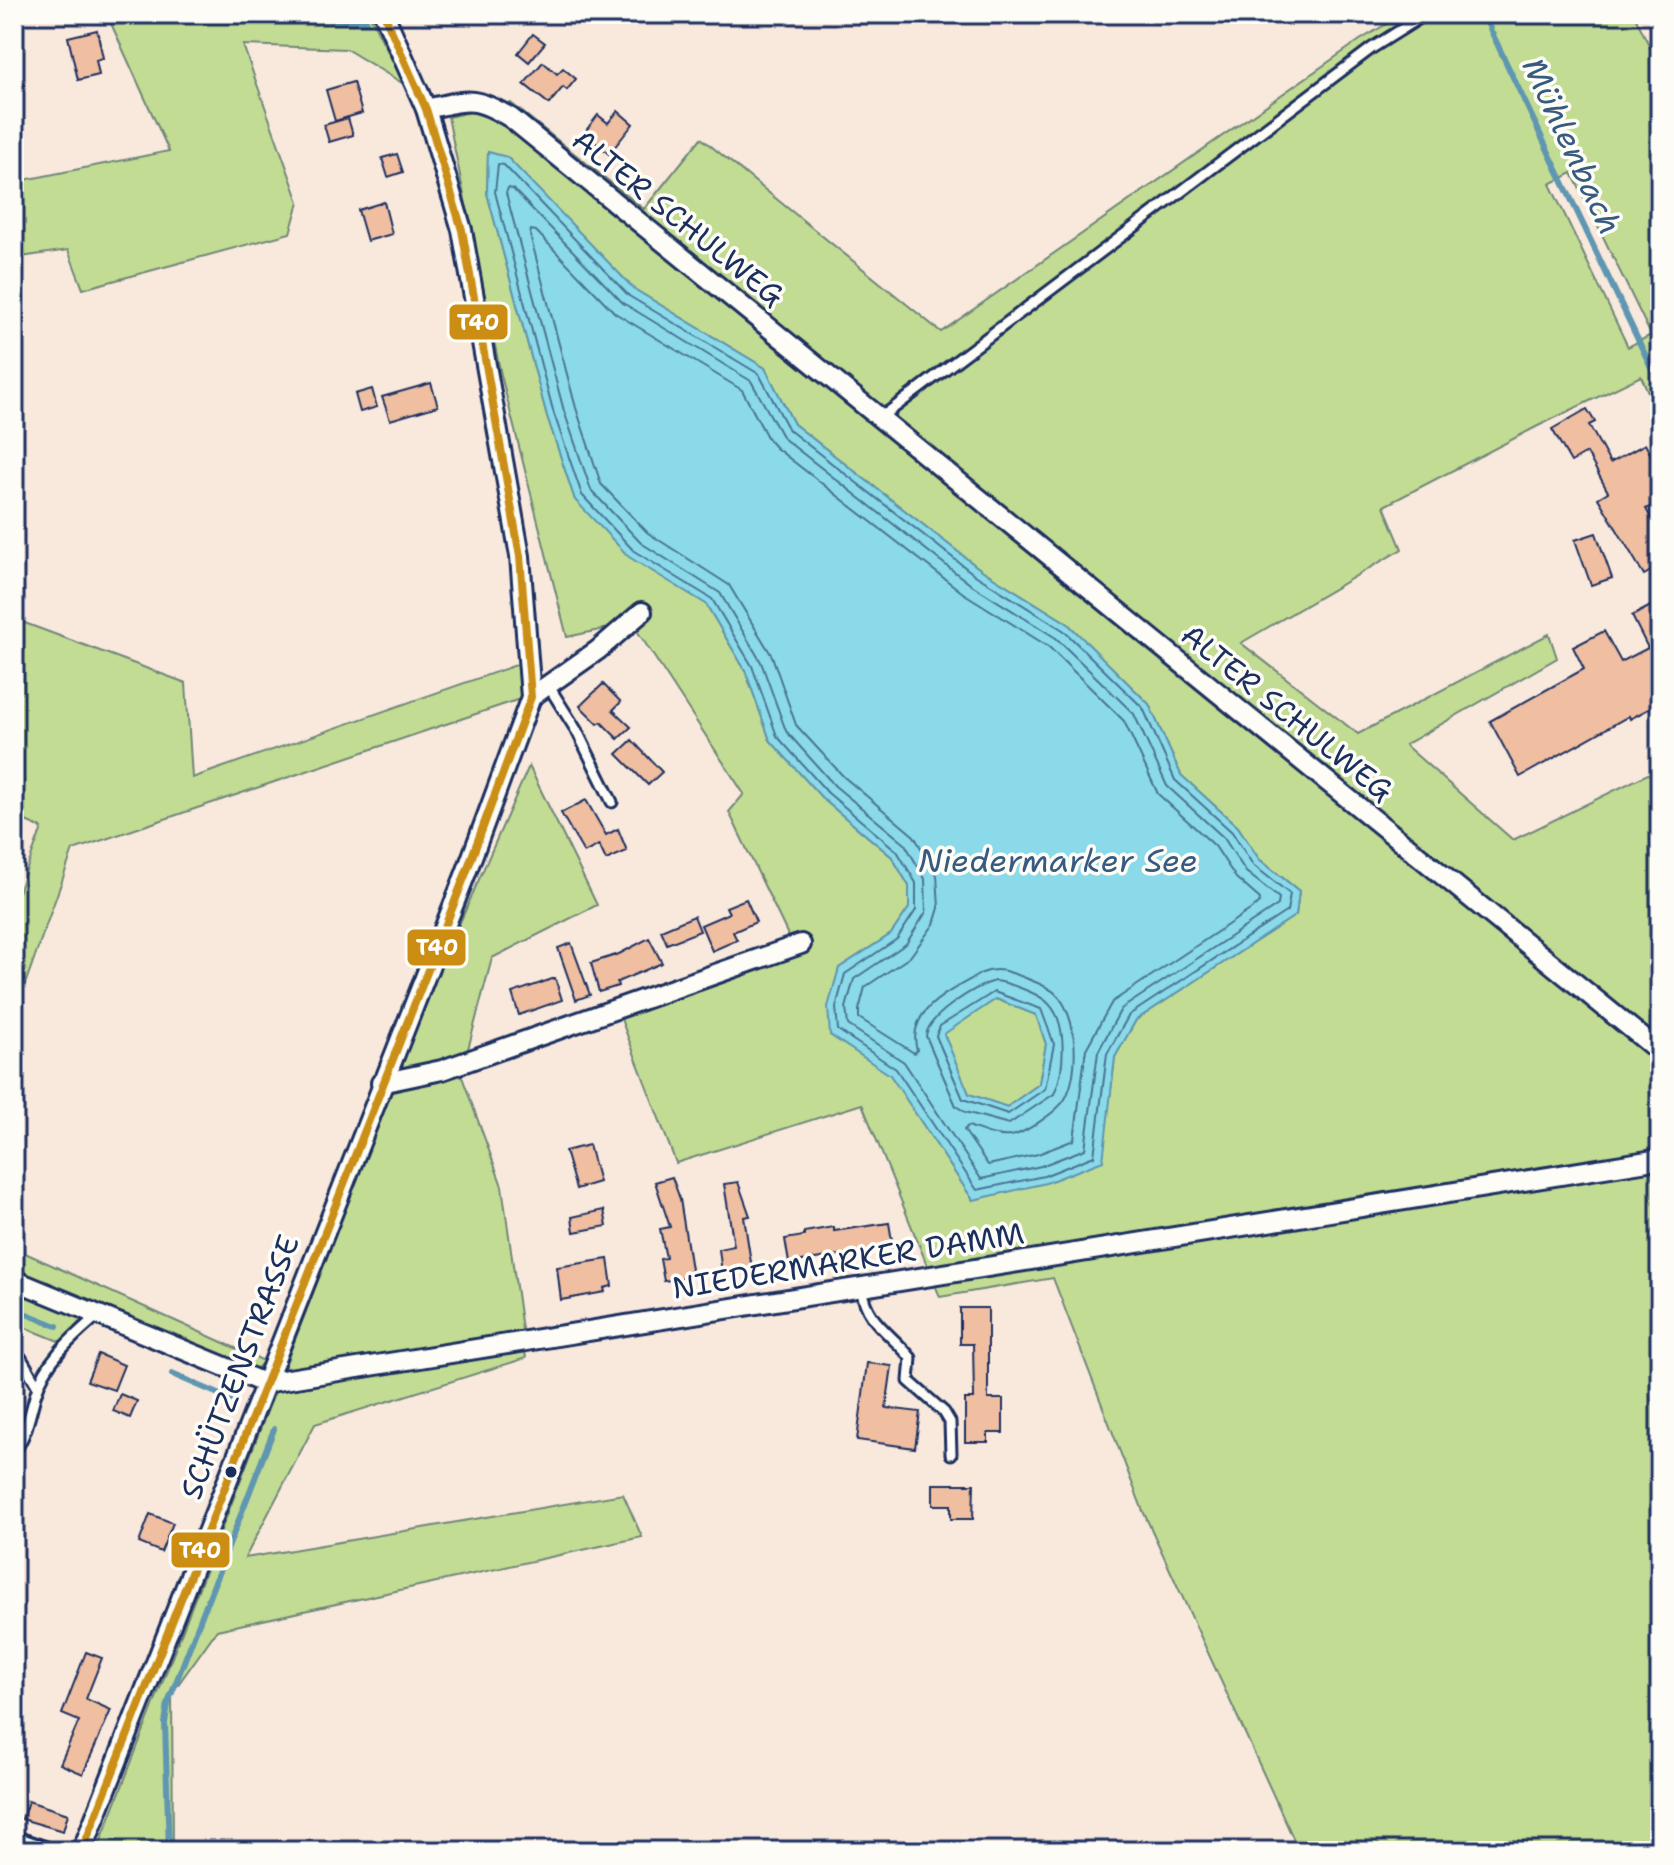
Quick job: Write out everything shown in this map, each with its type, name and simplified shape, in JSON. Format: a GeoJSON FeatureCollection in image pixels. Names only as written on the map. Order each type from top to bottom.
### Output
{"type":"FeatureCollection","features":[{"type":"Feature","properties":{"kind":"street","name":"SCHÜTZENSTRASSE"},"geometry":{"type":"LineString","coordinates":[[82,1851],[466,873],[531,697],[520,556],[462,230],[426,109],[384,14]]}},
{"type":"Feature","properties":{"kind":"street","name":"ALTER SCHULWEG"},"geometry":{"type":"LineString","coordinates":[[426,109],[469,99],[487,104],[511,118],[1660,1052]]}},
{"type":"Feature","properties":{"kind":"street"},"geometry":{"type":"LineString","coordinates":[[531,697],[598,650],[642,612]]}},
{"type":"Feature","properties":{"kind":"street"},"geometry":{"type":"LineString","coordinates":[[381,1083],[442,1070],[801,944]]}},
{"type":"Feature","properties":{"kind":"street","name":"NIEDERMARKER DAMM"},"geometry":{"type":"LineString","coordinates":[[264,1383],[1660,1159]]}},
{"type":"Feature","properties":{"kind":"street"},"geometry":{"type":"LineString","coordinates":[[14,1280],[264,1383]]}},
{"type":"Feature","properties":{"kind":"street"},"geometry":{"type":"LineString","coordinates":[[14,1841],[44,1851]]}},
{"type":"Feature","properties":{"kind":"lane"},"geometry":{"type":"LineString","coordinates":[[879,419],[1372,48],[1426,14]]}},
{"type":"Feature","properties":{"kind":"lane"},"geometry":{"type":"LineString","coordinates":[[548,685],[578,733],[612,802]]}},
{"type":"Feature","properties":{"kind":"lane"},"geometry":{"type":"LineString","coordinates":[[861,1287],[864,1306],[874,1321],[911,1358],[909,1381],[944,1412],[950,1422],[951,1454]]}},
{"type":"Feature","properties":{"kind":"lane"},"geometry":{"type":"LineString","coordinates":[[14,1452],[30,1418],[38,1387],[53,1358],[99,1315]]}},
{"type":"Feature","properties":{"kind":"lane"},"geometry":{"type":"LineString","coordinates":[[14,1353],[21,1358],[38,1387]]}},
{"type":"Feature","properties":{"kind":"green space"},"geometry":{"type":"Polygon","coordinates":[[[109,14],[369,14],[404,84],[346,49],[243,45],[299,202],[290,233],[83,289],[68,250],[14,258],[14,182],[169,151],[109,14]]]}},
{"type":"Feature","properties":{"kind":"green space"},"geometry":{"type":"Polygon","coordinates":[[[1403,14],[1634,14],[1660,68],[1660,419],[1641,376],[1384,506],[1402,549],[1241,643],[1358,734],[1549,634],[1557,658],[1405,745],[1513,840],[1660,768],[1660,1851],[1299,1851],[1143,1511],[1053,1278],[940,1297],[862,1104],[676,1163],[621,1019],[798,956],[729,812],[744,794],[632,623],[567,637],[501,375],[448,117],[511,103],[644,209],[701,138],[941,332],[1360,40],[1403,14]],[[488,152],[487,193],[547,416],[575,500],[706,604],[745,670],[770,740],[823,799],[892,857],[909,886],[909,908],[891,934],[839,968],[830,1035],[890,1074],[973,1200],[1110,1099],[1115,1057],[1136,1020],[1296,915],[1299,891],[1259,859],[1238,827],[1181,775],[1149,704],[1067,623],[980,569],[794,424],[765,368],[634,289],[507,158],[488,152]],[[1572,173],[1550,184],[1628,347],[1651,335],[1572,173]]]}},
{"type":"Feature","properties":{"kind":"green space"},"geometry":{"type":"Polygon","coordinates":[[[14,619],[186,683],[192,778],[519,664],[520,699],[73,850],[14,1015],[14,903],[42,828],[14,816],[14,619]]]}},
{"type":"Feature","properties":{"kind":"green space"},"geometry":{"type":"Polygon","coordinates":[[[529,766],[597,905],[492,958],[467,1053],[394,1072],[529,766]]]}},
{"type":"Feature","properties":{"kind":"green space"},"geometry":{"type":"Polygon","coordinates":[[[996,999],[1036,1015],[1046,1044],[1039,1084],[1007,1107],[969,1094],[943,1034],[996,999]]]}},
{"type":"Feature","properties":{"kind":"green space"},"geometry":{"type":"Polygon","coordinates":[[[461,1074],[502,1186],[526,1358],[315,1424],[245,1558],[623,1494],[642,1537],[217,1630],[172,1693],[173,1851],[97,1851],[392,1089],[461,1074]]]}},
{"type":"Feature","properties":{"kind":"green space"},"geometry":{"type":"Polygon","coordinates":[[[14,1248],[264,1361],[241,1385],[82,1319],[61,1342],[14,1323],[14,1248]]]}},
{"type":"Feature","properties":{"kind":"water","name":"Niedermarker See"},"geometry":{"type":"Polygon","coordinates":[[[488,152],[507,157],[634,289],[765,368],[794,424],[980,569],[1067,623],[1149,704],[1181,775],[1238,827],[1259,859],[1299,891],[1296,915],[1136,1020],[1115,1057],[1103,1161],[1046,1183],[973,1200],[890,1075],[830,1035],[828,1007],[839,968],[891,934],[909,908],[909,886],[892,857],[823,799],[770,740],[745,670],[706,604],[629,557],[575,500],[547,416],[487,193],[488,152]],[[996,999],[944,1034],[969,1094],[1007,1107],[1039,1084],[1046,1044],[1036,1015],[996,999]]]}},
{"type":"Feature","properties":{"kind":"building"},"geometry":{"type":"Polygon","coordinates":[[[97,30],[103,58],[96,60],[99,75],[78,80],[68,37],[97,30]]]}},
{"type":"Feature","properties":{"kind":"building"},"geometry":{"type":"Polygon","coordinates":[[[533,34],[545,43],[529,62],[518,53],[533,34]]]}},
{"type":"Feature","properties":{"kind":"building"},"geometry":{"type":"Polygon","coordinates":[[[543,62],[557,74],[563,68],[576,79],[567,90],[563,87],[549,104],[524,84],[543,62]]]}},
{"type":"Feature","properties":{"kind":"building"},"geometry":{"type":"Polygon","coordinates":[[[353,82],[362,113],[335,121],[326,90],[353,82]]]}},
{"type":"Feature","properties":{"kind":"building"},"geometry":{"type":"Polygon","coordinates":[[[618,111],[633,124],[609,154],[584,133],[598,115],[608,123],[618,111]]]}},
{"type":"Feature","properties":{"kind":"building"},"geometry":{"type":"Polygon","coordinates":[[[348,118],[353,135],[329,142],[324,125],[348,118]]]}},
{"type":"Feature","properties":{"kind":"building"},"geometry":{"type":"Polygon","coordinates":[[[397,154],[403,172],[388,177],[382,158],[397,154]]]}},
{"type":"Feature","properties":{"kind":"building"},"geometry":{"type":"Polygon","coordinates":[[[384,202],[392,234],[367,241],[358,210],[384,202]]]}},
{"type":"Feature","properties":{"kind":"building"},"geometry":{"type":"Polygon","coordinates":[[[431,383],[438,406],[390,420],[382,397],[431,383]]]}},
{"type":"Feature","properties":{"kind":"building"},"geometry":{"type":"Polygon","coordinates":[[[372,389],[377,407],[360,412],[355,394],[372,389]]]}},
{"type":"Feature","properties":{"kind":"building"},"geometry":{"type":"Polygon","coordinates":[[[1587,409],[1595,422],[1589,425],[1610,463],[1645,444],[1657,466],[1654,467],[1660,477],[1660,502],[1646,509],[1660,533],[1660,566],[1644,575],[1598,498],[1608,492],[1587,453],[1571,462],[1552,429],[1587,409]]]}},
{"type":"Feature","properties":{"kind":"building"},"geometry":{"type":"Polygon","coordinates":[[[1596,533],[1612,578],[1591,585],[1575,540],[1596,533]]]}},
{"type":"Feature","properties":{"kind":"building"},"geometry":{"type":"Polygon","coordinates":[[[1660,601],[1660,703],[1630,719],[1629,716],[1520,777],[1490,721],[1584,669],[1573,647],[1604,631],[1621,662],[1648,648],[1632,616],[1660,601]]]}},
{"type":"Feature","properties":{"kind":"building"},"geometry":{"type":"Polygon","coordinates":[[[603,684],[621,702],[613,710],[631,727],[618,739],[580,706],[603,684]]]}},
{"type":"Feature","properties":{"kind":"building"},"geometry":{"type":"Polygon","coordinates":[[[632,740],[662,772],[648,785],[617,754],[632,740]]]}},
{"type":"Feature","properties":{"kind":"building"},"geometry":{"type":"Polygon","coordinates":[[[586,800],[606,835],[618,829],[627,851],[606,860],[599,845],[584,853],[561,813],[586,800]]]}},
{"type":"Feature","properties":{"kind":"building"},"geometry":{"type":"Polygon","coordinates":[[[746,899],[756,922],[733,932],[737,940],[712,951],[701,925],[729,913],[726,907],[746,899]]]}},
{"type":"Feature","properties":{"kind":"building"},"geometry":{"type":"Polygon","coordinates":[[[694,916],[700,931],[667,944],[661,930],[694,916]]]}},
{"type":"Feature","properties":{"kind":"building"},"geometry":{"type":"Polygon","coordinates":[[[649,938],[662,963],[617,982],[618,986],[599,992],[591,963],[619,954],[649,938]]]}},
{"type":"Feature","properties":{"kind":"building"},"geometry":{"type":"Polygon","coordinates":[[[571,943],[590,995],[576,1000],[558,948],[571,943]]]}},
{"type":"Feature","properties":{"kind":"building"},"geometry":{"type":"Polygon","coordinates":[[[555,978],[562,1000],[519,1015],[512,993],[555,978]]]}},
{"type":"Feature","properties":{"kind":"building"},"geometry":{"type":"Polygon","coordinates":[[[589,1145],[599,1182],[576,1189],[565,1151],[589,1145]]]}},
{"type":"Feature","properties":{"kind":"building"},"geometry":{"type":"Polygon","coordinates":[[[672,1177],[680,1199],[692,1276],[664,1281],[660,1259],[666,1258],[660,1229],[670,1227],[655,1182],[672,1177]]]}},
{"type":"Feature","properties":{"kind":"building"},"geometry":{"type":"Polygon","coordinates":[[[738,1182],[750,1216],[744,1217],[752,1269],[722,1273],[719,1249],[734,1246],[724,1184],[738,1182]]]}},
{"type":"Feature","properties":{"kind":"building"},"geometry":{"type":"Polygon","coordinates":[[[604,1210],[607,1226],[574,1232],[572,1217],[604,1210]]]}},
{"type":"Feature","properties":{"kind":"building"},"geometry":{"type":"Polygon","coordinates":[[[889,1223],[893,1247],[789,1263],[785,1239],[834,1227],[834,1231],[889,1223]]]}},
{"type":"Feature","properties":{"kind":"building"},"geometry":{"type":"Polygon","coordinates":[[[608,1259],[612,1286],[604,1288],[605,1292],[561,1300],[557,1267],[608,1259]]]}},
{"type":"Feature","properties":{"kind":"building"},"geometry":{"type":"Polygon","coordinates":[[[960,1308],[988,1308],[988,1399],[1003,1399],[1003,1433],[988,1433],[988,1442],[965,1442],[965,1399],[974,1399],[973,1344],[960,1344],[960,1308]]]}},
{"type":"Feature","properties":{"kind":"building"},"geometry":{"type":"Polygon","coordinates":[[[98,1354],[124,1365],[114,1390],[87,1381],[98,1354]]]}},
{"type":"Feature","properties":{"kind":"building"},"geometry":{"type":"Polygon","coordinates":[[[867,1363],[892,1366],[886,1408],[920,1412],[915,1448],[857,1440],[867,1363]]]}},
{"type":"Feature","properties":{"kind":"building"},"geometry":{"type":"Polygon","coordinates":[[[120,1394],[137,1401],[130,1418],[113,1411],[120,1394]]]}},
{"type":"Feature","properties":{"kind":"building"},"geometry":{"type":"Polygon","coordinates":[[[933,1484],[974,1484],[973,1519],[951,1519],[951,1505],[933,1505],[933,1484]]]}},
{"type":"Feature","properties":{"kind":"building"},"geometry":{"type":"Polygon","coordinates":[[[150,1514],[173,1523],[161,1552],[139,1543],[150,1514]]]}},
{"type":"Feature","properties":{"kind":"building"},"geometry":{"type":"Polygon","coordinates":[[[86,1652],[102,1658],[86,1699],[111,1710],[83,1774],[60,1764],[79,1721],[62,1714],[86,1652]]]}},
{"type":"Feature","properties":{"kind":"building"},"geometry":{"type":"Polygon","coordinates":[[[28,1801],[68,1814],[63,1831],[22,1819],[28,1801]]]}},
{"type":"Feature","properties":{"kind":"waterway"},"geometry":{"type":"LineString","coordinates":[[204,14],[366,21]]}},
{"type":"Feature","properties":{"kind":"waterway","name":"Mühlenbach"},"geometry":{"type":"LineString","coordinates":[[1483,14],[1660,386]]}},
{"type":"Feature","properties":{"kind":"waterway"},"geometry":{"type":"LineString","coordinates":[[14,1309],[57,1326]]}},
{"type":"Feature","properties":{"kind":"waterway"},"geometry":{"type":"LineString","coordinates":[[172,1374],[235,1401]]}},
{"type":"Feature","properties":{"kind":"waterway"},"geometry":{"type":"LineString","coordinates":[[169,1851],[165,1723],[168,1703],[274,1429]]}},
{"type":"Feature","properties":{"kind":"transit line","name":"T40"},"geometry":{"type":"LineString","coordinates":[[82,1851],[466,873],[531,697],[520,556],[462,230],[426,109],[384,14]]}}]}
